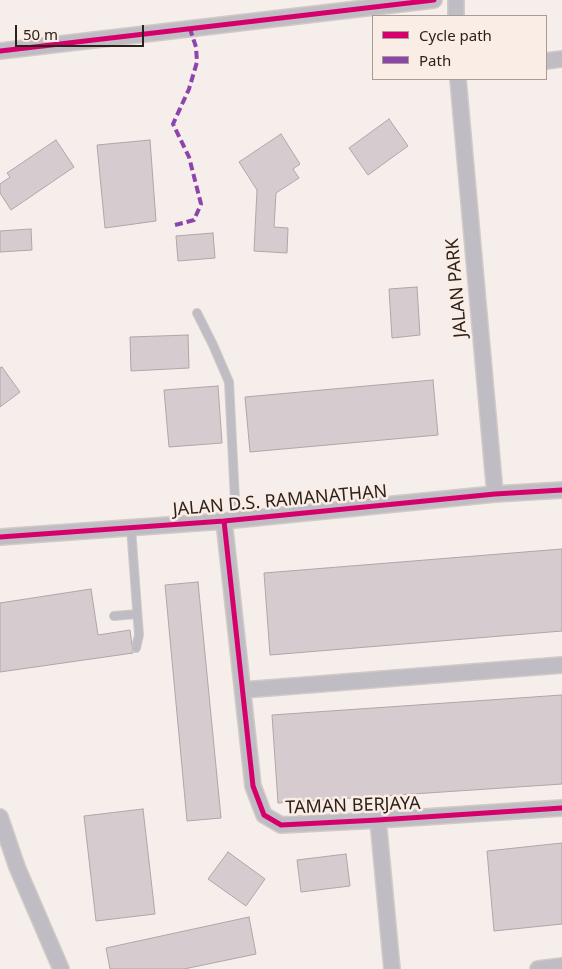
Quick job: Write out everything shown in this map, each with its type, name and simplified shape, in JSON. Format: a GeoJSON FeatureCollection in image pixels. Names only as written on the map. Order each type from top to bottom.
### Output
{"type":"FeatureCollection","features":[{"type":"Feature","properties":{"kind":"street"},"geometry":{"type":"LineString","coordinates":[[0,51],[434,0]]}},
{"type":"Feature","properties":{"kind":"street"},"geometry":{"type":"LineString","coordinates":[[456,0],[456,15]]}},
{"type":"Feature","properties":{"kind":"street"},"geometry":{"type":"LineString","coordinates":[[547,61],[562,59]]}},
{"type":"Feature","properties":{"kind":"street","name":"JALAN PARK"},"geometry":{"type":"LineString","coordinates":[[458,80],[495,494]]}},
{"type":"Feature","properties":{"kind":"street","name":"JALAN D.S. RAMANATHAN"},"geometry":{"type":"LineString","coordinates":[[0,537],[230,521],[495,494],[562,490]]}},
{"type":"Feature","properties":{"kind":"street","name":"TAMAN BERJAYA"},"geometry":{"type":"LineString","coordinates":[[230,521],[243,690],[253,786],[264,815],[281,825],[562,808]]}},
{"type":"Feature","properties":{"kind":"street"},"geometry":{"type":"LineString","coordinates":[[243,690],[562,665]]}},
{"type":"Feature","properties":{"kind":"street"},"geometry":{"type":"LineString","coordinates":[[0,817],[17,867],[61,969]]}},
{"type":"Feature","properties":{"kind":"street","name":"TAMAN BERJAYA"},"geometry":{"type":"LineString","coordinates":[[378,820],[392,969]]}},
{"type":"Feature","properties":{"kind":"street"},"geometry":{"type":"LineString","coordinates":[[538,969],[562,966]]}},
{"type":"Feature","properties":{"kind":"lane"},"geometry":{"type":"LineString","coordinates":[[197,313],[229,382],[230,521]]}},
{"type":"Feature","properties":{"kind":"lane"},"geometry":{"type":"LineString","coordinates":[[131,528],[139,635],[136,648]]}},
{"type":"Feature","properties":{"kind":"lane"},"geometry":{"type":"LineString","coordinates":[[114,616],[136,614]]}},
{"type":"Feature","properties":{"kind":"building"},"geometry":{"type":"Polygon","coordinates":[[[389,119],[408,146],[368,175],[349,148],[389,119]]]}},
{"type":"Feature","properties":{"kind":"building"},"geometry":{"type":"Polygon","coordinates":[[[281,134],[300,164],[293,169],[299,178],[276,193],[274,227],[288,228],[287,253],[254,251],[257,190],[239,162],[281,134]]]}},
{"type":"Feature","properties":{"kind":"building"},"geometry":{"type":"Polygon","coordinates":[[[56,140],[74,167],[11,210],[0,193],[0,184],[10,177],[7,173],[56,140]]]}},
{"type":"Feature","properties":{"kind":"building"},"geometry":{"type":"Polygon","coordinates":[[[150,140],[156,221],[105,228],[97,145],[150,140]]]}},
{"type":"Feature","properties":{"kind":"building"},"geometry":{"type":"Polygon","coordinates":[[[31,229],[32,250],[0,252],[0,231],[31,229]]]}},
{"type":"Feature","properties":{"kind":"building"},"geometry":{"type":"Polygon","coordinates":[[[213,233],[215,258],[178,261],[176,236],[213,233]]]}},
{"type":"Feature","properties":{"kind":"building"},"geometry":{"type":"Polygon","coordinates":[[[417,287],[420,335],[392,338],[389,289],[417,287]]]}},
{"type":"Feature","properties":{"kind":"building"},"geometry":{"type":"Polygon","coordinates":[[[188,335],[189,368],[131,371],[130,337],[188,335]]]}},
{"type":"Feature","properties":{"kind":"building"},"geometry":{"type":"Polygon","coordinates":[[[2,367],[20,392],[0,407],[0,368],[2,367]]]}},
{"type":"Feature","properties":{"kind":"building"},"geometry":{"type":"Polygon","coordinates":[[[433,380],[438,435],[250,452],[245,397],[433,380]]]}},
{"type":"Feature","properties":{"kind":"building"},"geometry":{"type":"Polygon","coordinates":[[[218,386],[222,443],[169,447],[164,390],[218,386]]]}},
{"type":"Feature","properties":{"kind":"building"},"geometry":{"type":"Polygon","coordinates":[[[562,549],[562,631],[270,655],[264,573],[562,549]]]}},
{"type":"Feature","properties":{"kind":"building"},"geometry":{"type":"Polygon","coordinates":[[[198,582],[221,818],[187,821],[165,585],[198,582]]]}},
{"type":"Feature","properties":{"kind":"building"},"geometry":{"type":"Polygon","coordinates":[[[91,589],[98,635],[130,630],[133,653],[0,672],[0,603],[91,589]]]}},
{"type":"Feature","properties":{"kind":"building"},"geometry":{"type":"Polygon","coordinates":[[[562,695],[562,784],[278,803],[272,715],[562,695]]]}},
{"type":"Feature","properties":{"kind":"building"},"geometry":{"type":"Polygon","coordinates":[[[143,809],[155,914],[96,921],[84,816],[143,809]]]}},
{"type":"Feature","properties":{"kind":"building"},"geometry":{"type":"Polygon","coordinates":[[[562,843],[562,924],[494,931],[487,851],[562,843]]]}},
{"type":"Feature","properties":{"kind":"building"},"geometry":{"type":"Polygon","coordinates":[[[228,852],[265,879],[246,906],[208,879],[228,852]]]}},
{"type":"Feature","properties":{"kind":"building"},"geometry":{"type":"Polygon","coordinates":[[[346,854],[350,886],[301,892],[297,860],[346,854]]]}},
{"type":"Feature","properties":{"kind":"building"},"geometry":{"type":"Polygon","coordinates":[[[249,917],[256,954],[184,969],[110,969],[106,948],[249,917]]]}},
{"type":"Feature","properties":{"kind":"marked path"},"geometry":{"type":"LineString","coordinates":[[175,225],[194,220],[201,204],[189,157],[173,124],[189,89],[197,62],[196,47],[190,29]]}},
{"type":"Feature","properties":{"kind":"cycle path"},"geometry":{"type":"LineString","coordinates":[[0,51],[434,0]]}},
{"type":"Feature","properties":{"kind":"cycle path"},"geometry":{"type":"LineString","coordinates":[[0,537],[224,521],[495,494],[562,490]]}},
{"type":"Feature","properties":{"kind":"cycle path"},"geometry":{"type":"LineString","coordinates":[[224,521],[253,786],[264,815],[281,825],[562,808]]}}]}
